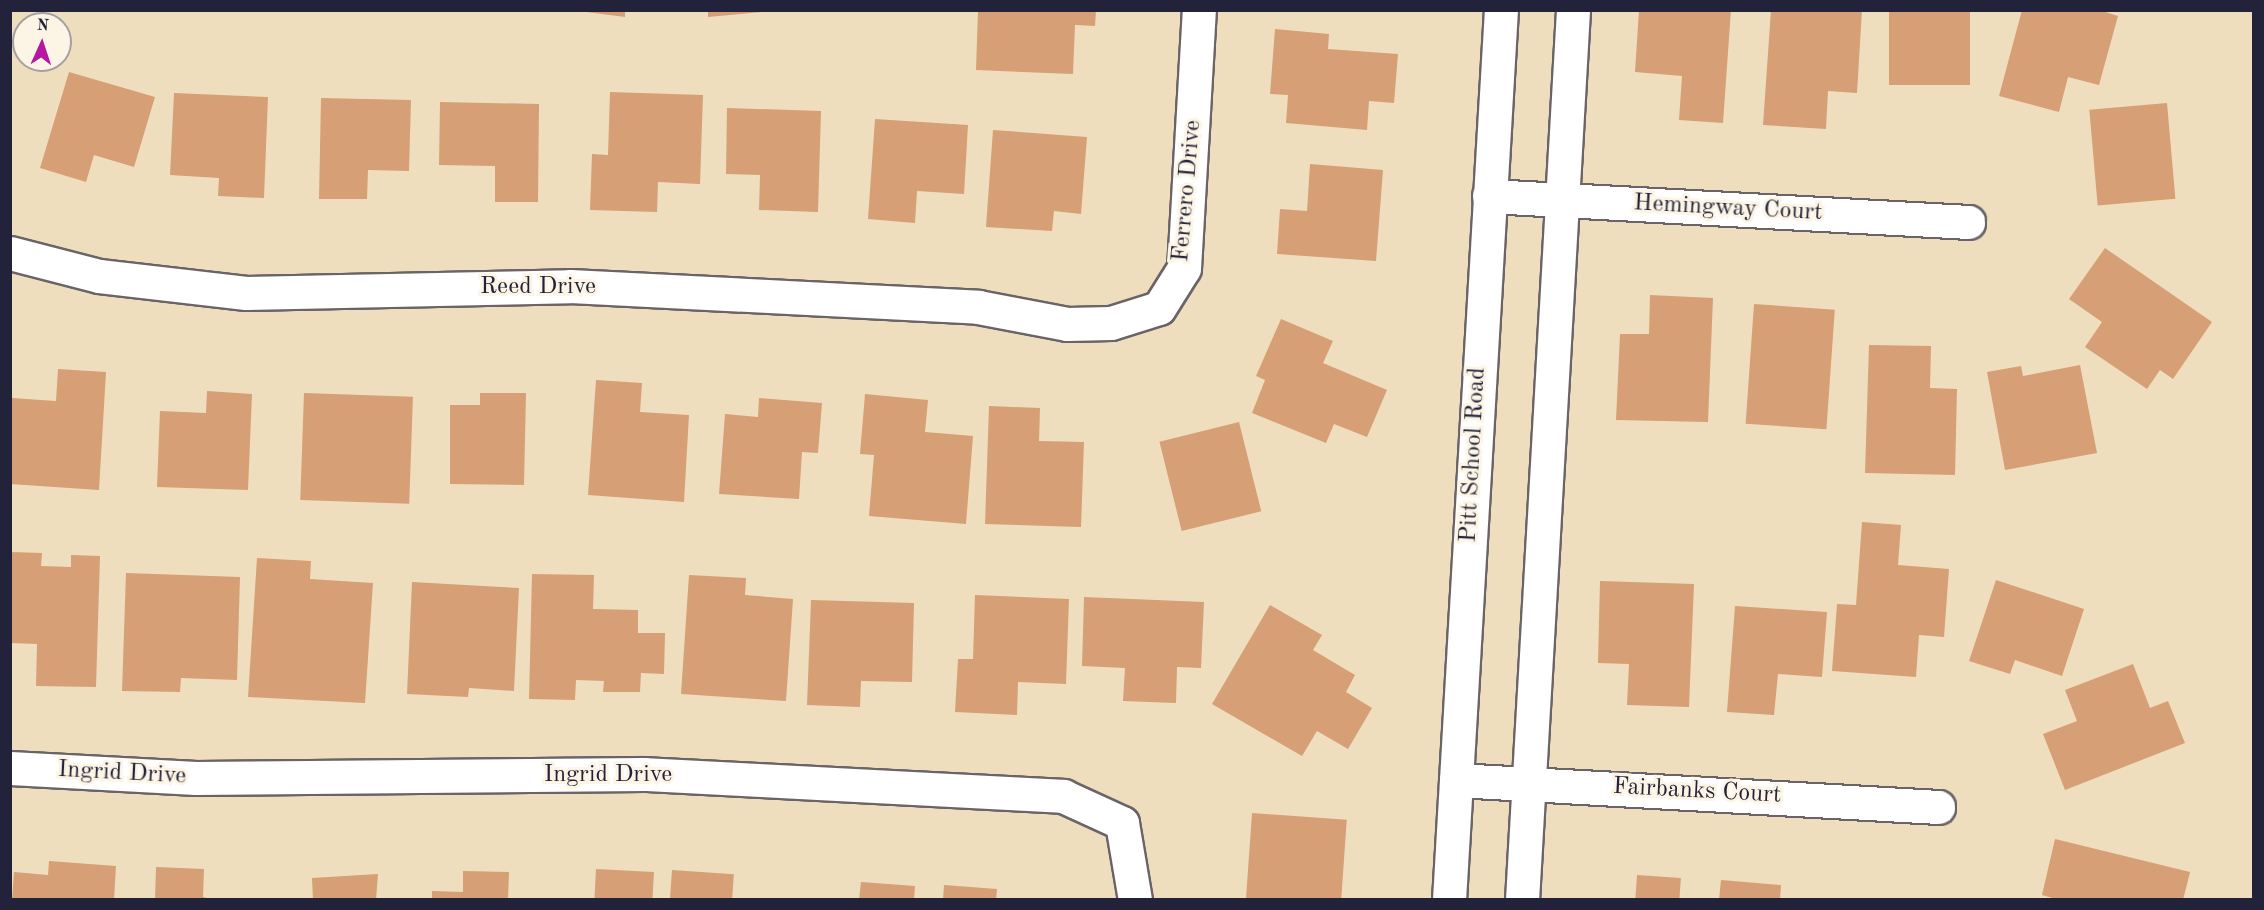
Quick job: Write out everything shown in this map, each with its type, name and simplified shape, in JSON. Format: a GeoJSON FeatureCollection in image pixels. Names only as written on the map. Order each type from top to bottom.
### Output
{"type":"FeatureCollection","features":[{"type":"Feature","properties":{"kind":"street","name":"Ferrero Drive"},"geometry":{"type":"LineString","coordinates":[[1067,324],[1111,323],[1158,308],[1184,268],[1199,10]]}},
{"type":"Feature","properties":{"kind":"street","name":"Pitt School Road"},"geometry":{"type":"LineString","coordinates":[[1449,900],[1488,196],[1501,10]]}},
{"type":"Feature","properties":{"kind":"street"},"geometry":{"type":"LineString","coordinates":[[1522,900],[1573,10]]}},
{"type":"Feature","properties":{"kind":"street","name":"Hemingway Court"},"geometry":{"type":"LineString","coordinates":[[1488,196],[1968,222]]}},
{"type":"Feature","properties":{"kind":"street","name":"Reed Drive"},"geometry":{"type":"LineString","coordinates":[[10,253],[99,276],[246,293],[570,286],[978,307],[1067,324]]}},
{"type":"Feature","properties":{"kind":"street","name":"Ingrid Drive"},"geometry":{"type":"LineString","coordinates":[[10,768],[196,778],[644,774],[1063,796],[1122,823],[1135,900]]}},
{"type":"Feature","properties":{"kind":"street","name":"Fairbanks Court"},"geometry":{"type":"LineString","coordinates":[[1456,780],[1938,807]]}},
{"type":"Feature","properties":{"kind":"building"},"geometry":{"type":"Polygon","coordinates":[[[571,10],[625,10],[625,17],[571,10]]]}},
{"type":"Feature","properties":{"kind":"building"},"geometry":{"type":"Polygon","coordinates":[[[708,10],[762,10],[762,12],[708,17],[708,10]]]}},
{"type":"Feature","properties":{"kind":"building"},"geometry":{"type":"Polygon","coordinates":[[[978,10],[1096,10],[1095,26],[1075,25],[1073,74],[976,70],[978,10]]]}},
{"type":"Feature","properties":{"kind":"building"},"geometry":{"type":"Polygon","coordinates":[[[1639,10],[1731,10],[1723,123],[1679,120],[1682,76],[1635,72],[1639,10]]]}},
{"type":"Feature","properties":{"kind":"building"},"geometry":{"type":"Polygon","coordinates":[[[1771,10],[1862,10],[1857,93],[1828,91],[1826,129],[1763,125],[1771,10]]]}},
{"type":"Feature","properties":{"kind":"building"},"geometry":{"type":"Polygon","coordinates":[[[1889,10],[1970,10],[1970,85],[1889,85],[1889,10]]]}},
{"type":"Feature","properties":{"kind":"building"},"geometry":{"type":"Polygon","coordinates":[[[2022,10],[2099,10],[2118,16],[2099,85],[2068,77],[2059,112],[1999,96],[2022,10]]]}},
{"type":"Feature","properties":{"kind":"building"},"geometry":{"type":"Polygon","coordinates":[[[1275,29],[1329,34],[1328,49],[1398,54],[1394,103],[1369,101],[1367,130],[1286,123],[1288,95],[1270,94],[1275,29]]]}},
{"type":"Feature","properties":{"kind":"building"},"geometry":{"type":"Polygon","coordinates":[[[69,72],[155,97],[134,167],[94,155],[86,182],[40,168],[69,72]]]}},
{"type":"Feature","properties":{"kind":"building"},"geometry":{"type":"Polygon","coordinates":[[[610,92],[703,95],[700,184],[658,182],[657,212],[590,210],[592,154],[608,155],[610,92]]]}},
{"type":"Feature","properties":{"kind":"building"},"geometry":{"type":"Polygon","coordinates":[[[174,93],[268,97],[264,198],[218,196],[219,178],[170,175],[174,93]]]}},
{"type":"Feature","properties":{"kind":"building"},"geometry":{"type":"Polygon","coordinates":[[[321,98],[411,100],[409,171],[368,170],[367,199],[319,199],[321,98]]]}},
{"type":"Feature","properties":{"kind":"building"},"geometry":{"type":"Polygon","coordinates":[[[440,102],[539,104],[538,202],[495,202],[495,166],[439,165],[440,102]]]}},
{"type":"Feature","properties":{"kind":"building"},"geometry":{"type":"Polygon","coordinates":[[[2167,103],[2175,199],[2098,205],[2089,110],[2167,103]]]}},
{"type":"Feature","properties":{"kind":"building"},"geometry":{"type":"Polygon","coordinates":[[[727,108],[821,111],[818,212],[759,210],[760,175],[726,174],[727,108]]]}},
{"type":"Feature","properties":{"kind":"building"},"geometry":{"type":"Polygon","coordinates":[[[875,119],[968,125],[964,194],[917,191],[915,223],[868,219],[875,119]]]}},
{"type":"Feature","properties":{"kind":"building"},"geometry":{"type":"Polygon","coordinates":[[[993,130],[1087,137],[1081,214],[1054,211],[1052,231],[986,227],[993,130]]]}},
{"type":"Feature","properties":{"kind":"building"},"geometry":{"type":"Polygon","coordinates":[[[1310,164],[1383,170],[1376,261],[1277,254],[1280,209],[1307,211],[1310,164]]]}},
{"type":"Feature","properties":{"kind":"building"},"geometry":{"type":"Polygon","coordinates":[[[2105,248],[2212,322],[2173,379],[2160,370],[2147,389],[2085,347],[2102,322],[2069,299],[2105,248]]]}},
{"type":"Feature","properties":{"kind":"building"},"geometry":{"type":"Polygon","coordinates":[[[1650,295],[1713,298],[1708,422],[1616,420],[1620,334],[1649,334],[1650,295]]]}},
{"type":"Feature","properties":{"kind":"building"},"geometry":{"type":"Polygon","coordinates":[[[1754,304],[1835,310],[1826,429],[1746,424],[1754,304]]]}},
{"type":"Feature","properties":{"kind":"building"},"geometry":{"type":"Polygon","coordinates":[[[1281,319],[1333,341],[1323,363],[1387,390],[1367,437],[1334,424],[1326,443],[1252,413],[1265,380],[1256,376],[1281,319]]]}},
{"type":"Feature","properties":{"kind":"building"},"geometry":{"type":"Polygon","coordinates":[[[1869,345],[1931,346],[1930,388],[1957,389],[1955,475],[1865,473],[1869,345]]]}},
{"type":"Feature","properties":{"kind":"building"},"geometry":{"type":"Polygon","coordinates":[[[2080,365],[2097,453],[2005,470],[1987,372],[2021,366],[2023,376],[2080,365]]]}},
{"type":"Feature","properties":{"kind":"building"},"geometry":{"type":"Polygon","coordinates":[[[58,369],[106,372],[99,490],[10,484],[12,398],[56,401],[58,369]]]}},
{"type":"Feature","properties":{"kind":"building"},"geometry":{"type":"Polygon","coordinates":[[[596,380],[642,383],[640,412],[689,415],[684,502],[588,495],[596,380]]]}},
{"type":"Feature","properties":{"kind":"building"},"geometry":{"type":"Polygon","coordinates":[[[207,391],[252,394],[248,490],[157,487],[160,411],[206,413],[207,391]]]}},
{"type":"Feature","properties":{"kind":"building"},"geometry":{"type":"Polygon","coordinates":[[[304,393],[413,397],[409,504],[300,500],[304,393]]]}},
{"type":"Feature","properties":{"kind":"building"},"geometry":{"type":"Polygon","coordinates":[[[480,393],[526,393],[524,485],[450,484],[450,405],[480,405],[480,393]]]}},
{"type":"Feature","properties":{"kind":"building"},"geometry":{"type":"Polygon","coordinates":[[[865,394],[928,400],[925,432],[973,436],[966,524],[869,516],[874,455],[860,454],[865,394]]]}},
{"type":"Feature","properties":{"kind":"building"},"geometry":{"type":"Polygon","coordinates":[[[759,398],[822,403],[818,453],[802,452],[799,499],[719,494],[725,414],[758,417],[759,398]]]}},
{"type":"Feature","properties":{"kind":"building"},"geometry":{"type":"Polygon","coordinates":[[[989,406],[1040,408],[1039,441],[1084,442],[1081,527],[985,524],[989,406]]]}},
{"type":"Feature","properties":{"kind":"building"},"geometry":{"type":"Polygon","coordinates":[[[1239,422],[1261,511],[1182,531],[1159,442],[1239,422]]]}},
{"type":"Feature","properties":{"kind":"building"},"geometry":{"type":"Polygon","coordinates":[[[1862,522],[1901,525],[1898,565],[1949,569],[1944,637],[1919,635],[1916,677],[1832,671],[1837,604],[1856,605],[1862,522]]]}},
{"type":"Feature","properties":{"kind":"building"},"geometry":{"type":"Polygon","coordinates":[[[10,552],[42,553],[41,566],[71,567],[71,555],[100,556],[96,687],[36,686],[37,644],[10,643],[10,552]]]}},
{"type":"Feature","properties":{"kind":"building"},"geometry":{"type":"Polygon","coordinates":[[[257,558],[311,561],[310,579],[373,583],[365,703],[248,697],[257,558]]]}},
{"type":"Feature","properties":{"kind":"building"},"geometry":{"type":"Polygon","coordinates":[[[126,573],[240,577],[237,680],[181,678],[180,692],[122,691],[126,573]]]}},
{"type":"Feature","properties":{"kind":"building"},"geometry":{"type":"Polygon","coordinates":[[[532,574],[594,575],[593,609],[638,610],[638,633],[665,633],[664,674],[641,673],[640,692],[603,692],[604,681],[576,680],[575,700],[529,699],[532,574]]]}},
{"type":"Feature","properties":{"kind":"building"},"geometry":{"type":"Polygon","coordinates":[[[689,575],[746,578],[745,595],[793,599],[786,701],[681,694],[689,575]]]}},
{"type":"Feature","properties":{"kind":"building"},"geometry":{"type":"Polygon","coordinates":[[[1996,580],[2084,609],[2062,676],[2015,660],[2010,674],[1969,661],[1996,580]]]}},
{"type":"Feature","properties":{"kind":"building"},"geometry":{"type":"Polygon","coordinates":[[[1600,581],[1694,584],[1689,707],[1627,705],[1629,664],[1598,663],[1600,581]]]}},
{"type":"Feature","properties":{"kind":"building"},"geometry":{"type":"Polygon","coordinates":[[[412,582],[519,588],[514,691],[469,688],[468,697],[407,694],[412,582]]]}},
{"type":"Feature","properties":{"kind":"building"},"geometry":{"type":"Polygon","coordinates":[[[975,595],[1069,599],[1066,684],[1018,682],[1017,715],[955,712],[958,659],[973,659],[975,595]]]}},
{"type":"Feature","properties":{"kind":"building"},"geometry":{"type":"Polygon","coordinates":[[[1084,597],[1204,602],[1201,668],[1177,667],[1176,703],[1123,701],[1125,668],[1082,666],[1084,597]]]}},
{"type":"Feature","properties":{"kind":"building"},"geometry":{"type":"Polygon","coordinates":[[[811,600],[914,603],[912,682],[861,681],[860,707],[807,705],[811,600]]]}},
{"type":"Feature","properties":{"kind":"building"},"geometry":{"type":"Polygon","coordinates":[[[1270,605],[1322,635],[1313,650],[1355,675],[1346,692],[1372,708],[1348,749],[1317,731],[1302,756],[1212,704],[1270,605]]]}},
{"type":"Feature","properties":{"kind":"building"},"geometry":{"type":"Polygon","coordinates":[[[1735,606],[1827,612],[1822,677],[1778,674],[1774,715],[1727,712],[1735,606]]]}},
{"type":"Feature","properties":{"kind":"building"},"geometry":{"type":"Polygon","coordinates":[[[2133,664],[2150,708],[2168,701],[2185,743],[2065,790],[2043,734],[2077,721],[2065,690],[2133,664]]]}},
{"type":"Feature","properties":{"kind":"building"},"geometry":{"type":"Polygon","coordinates":[[[1252,813],[1347,820],[1341,900],[1246,900],[1252,813]]]}},
{"type":"Feature","properties":{"kind":"building"},"geometry":{"type":"Polygon","coordinates":[[[2055,839],[2190,872],[2183,900],[2059,900],[2042,895],[2055,839]]]}},
{"type":"Feature","properties":{"kind":"building"},"geometry":{"type":"Polygon","coordinates":[[[49,861],[116,866],[114,900],[12,900],[14,872],[48,875],[49,861]]]}},
{"type":"Feature","properties":{"kind":"building"},"geometry":{"type":"Polygon","coordinates":[[[156,867],[204,869],[203,897],[215,900],[155,900],[156,867]]]}},
{"type":"Feature","properties":{"kind":"building"},"geometry":{"type":"Polygon","coordinates":[[[596,869],[654,872],[652,900],[594,900],[596,869]]]}},
{"type":"Feature","properties":{"kind":"building"},"geometry":{"type":"Polygon","coordinates":[[[672,870],[734,874],[732,900],[670,900],[672,870]]]}},
{"type":"Feature","properties":{"kind":"building"},"geometry":{"type":"Polygon","coordinates":[[[463,871],[509,872],[508,900],[432,900],[432,891],[463,892],[463,871]]]}},
{"type":"Feature","properties":{"kind":"building"},"geometry":{"type":"Polygon","coordinates":[[[378,874],[376,900],[313,900],[312,878],[378,874]]]}},
{"type":"Feature","properties":{"kind":"building"},"geometry":{"type":"Polygon","coordinates":[[[1637,875],[1681,878],[1679,900],[1635,900],[1637,875]]]}},
{"type":"Feature","properties":{"kind":"building"},"geometry":{"type":"Polygon","coordinates":[[[1721,880],[1781,885],[1780,900],[1719,900],[1721,880]]]}},
{"type":"Feature","properties":{"kind":"building"},"geometry":{"type":"Polygon","coordinates":[[[861,882],[915,886],[914,900],[859,900],[861,882]]]}},
{"type":"Feature","properties":{"kind":"building"},"geometry":{"type":"Polygon","coordinates":[[[944,885],[997,889],[996,900],[943,900],[944,885]]]}}]}
